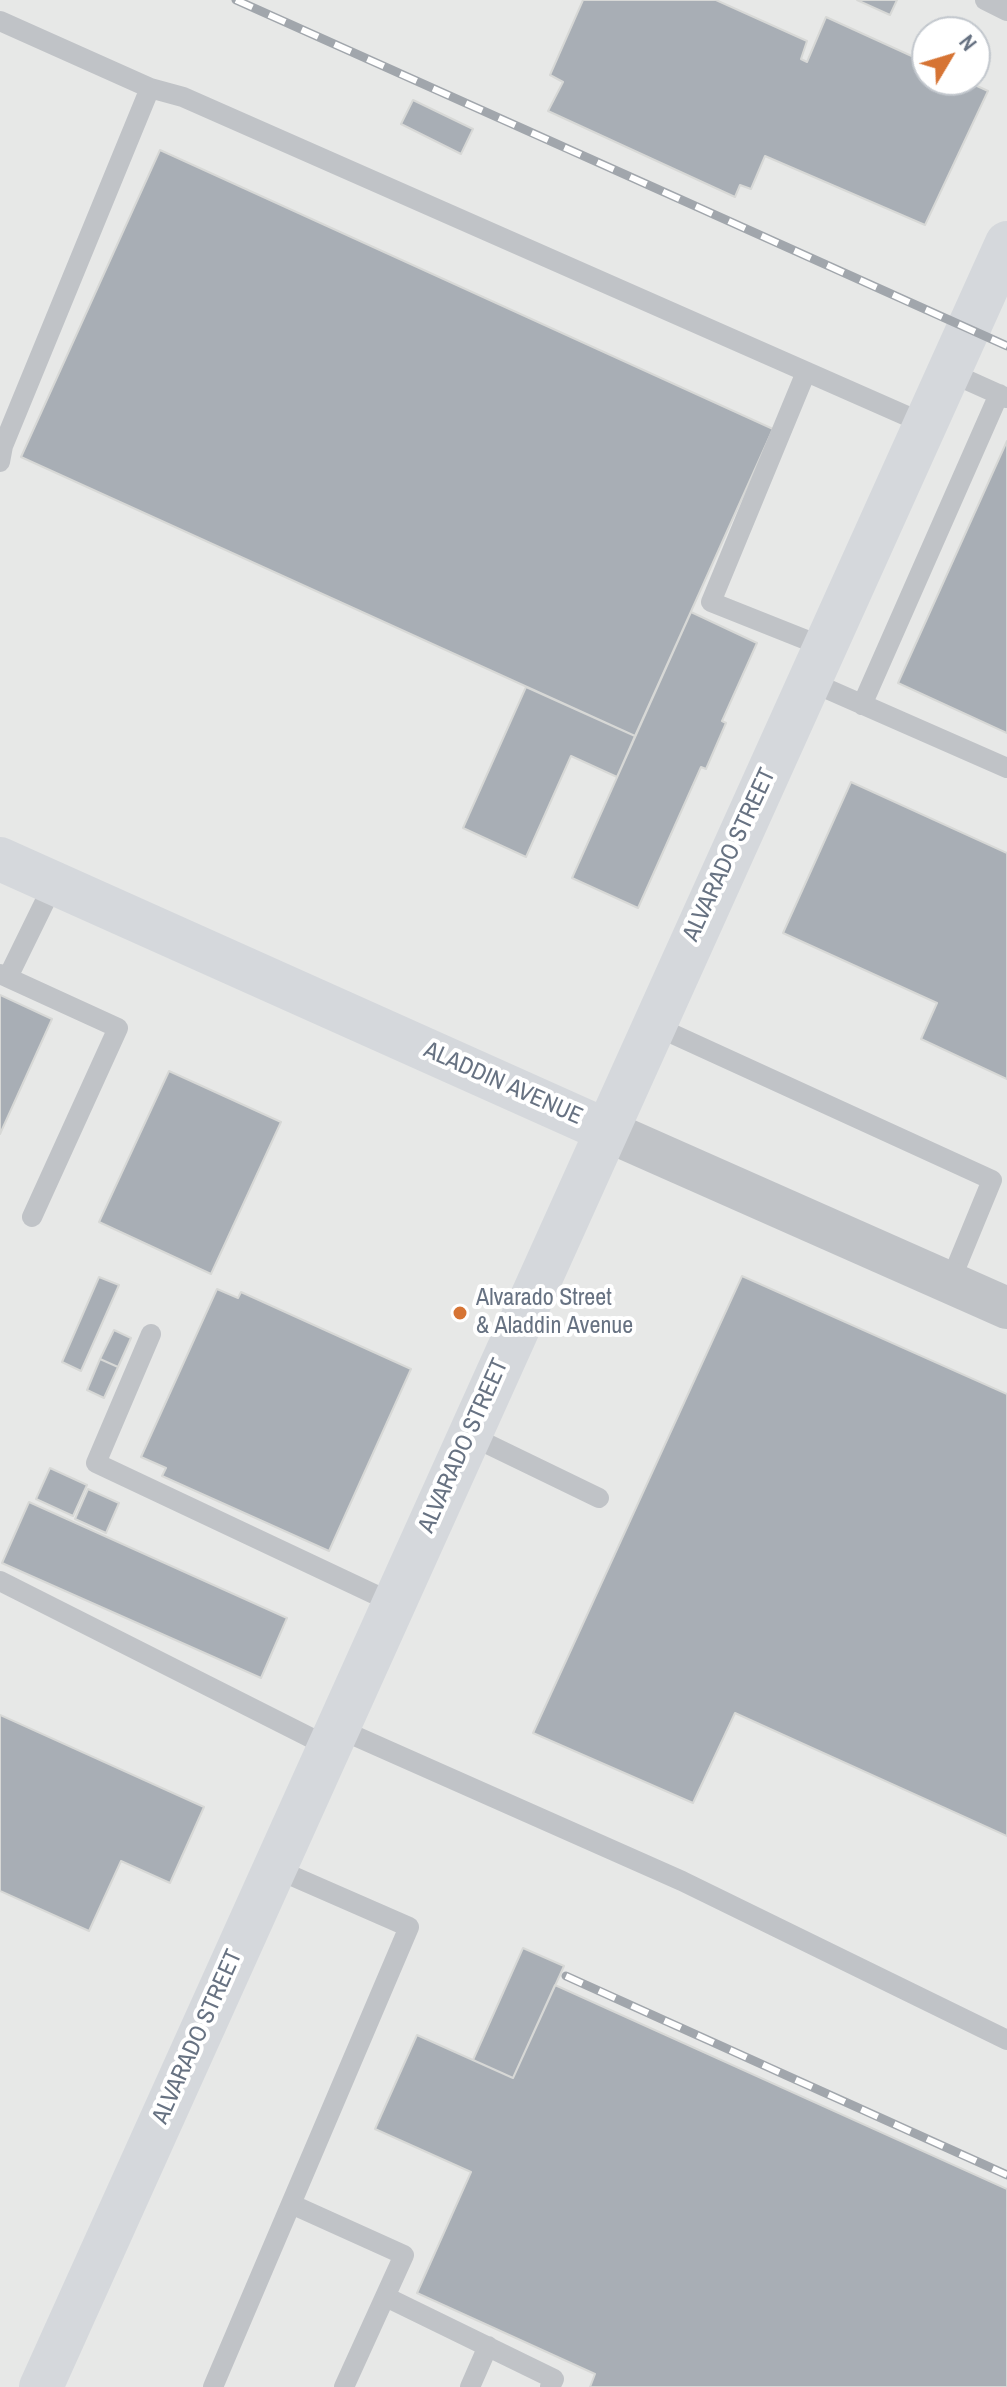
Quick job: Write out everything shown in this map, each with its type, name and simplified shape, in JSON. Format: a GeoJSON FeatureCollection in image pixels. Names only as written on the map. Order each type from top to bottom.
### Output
{"type":"FeatureCollection","features":[{"type":"Feature","properties":{"kind":"street","name":"ALVARADO STREET"},"geometry":{"type":"LineString","coordinates":[[41,2387],[1007,243]]}},
{"type":"Feature","properties":{"kind":"street","name":"ALADDIN AVENUE"},"geometry":{"type":"LineString","coordinates":[[0,859],[1007,1308]]}},
{"type":"Feature","properties":{"kind":"lane"},"geometry":{"type":"LineString","coordinates":[[985,0],[1007,11]]}},
{"type":"Feature","properties":{"kind":"lane"},"geometry":{"type":"LineString","coordinates":[[0,21],[150,88],[183,97],[925,424]]}},
{"type":"Feature","properties":{"kind":"lane"},"geometry":{"type":"LineString","coordinates":[[0,462],[3,446],[150,88]]}},
{"type":"Feature","properties":{"kind":"lane"},"geometry":{"type":"LineString","coordinates":[[806,372],[711,602],[817,664],[862,705],[1007,768]]}},
{"type":"Feature","properties":{"kind":"lane"},"geometry":{"type":"LineString","coordinates":[[862,705],[1003,396],[949,372]]}},
{"type":"Feature","properties":{"kind":"lane"},"geometry":{"type":"LineString","coordinates":[[32,1217],[118,1028],[4,976],[54,883]]}},
{"type":"Feature","properties":{"kind":"lane"},"geometry":{"type":"LineString","coordinates":[[653,1025],[992,1180],[950,1282]]}},
{"type":"Feature","properties":{"kind":"lane"},"geometry":{"type":"LineString","coordinates":[[151,1334],[96,1463],[393,1603]]}},
{"type":"Feature","properties":{"kind":"lane"},"geometry":{"type":"LineString","coordinates":[[469,1435],[599,1498]]}},
{"type":"Feature","properties":{"kind":"lane"},"geometry":{"type":"LineString","coordinates":[[0,1581],[333,1738],[682,1881],[1007,2040]]}},
{"type":"Feature","properties":{"kind":"lane"},"geometry":{"type":"LineString","coordinates":[[213,2387],[409,1927],[274,1868]]}},
{"type":"Feature","properties":{"kind":"lane"},"geometry":{"type":"LineString","coordinates":[[291,2204],[404,2255],[344,2387]]}},
{"type":"Feature","properties":{"kind":"lane"},"geometry":{"type":"LineString","coordinates":[[386,2297],[554,2379],[550,2387]]}},
{"type":"Feature","properties":{"kind":"lane"},"geometry":{"type":"LineString","coordinates":[[470,2387],[488,2346]]}},
{"type":"Feature","properties":{"kind":"shaded area"},"geometry":{"type":"Polygon","coordinates":[[[0,0],[1007,0],[1007,2387],[0,2387],[0,0]]]}},
{"type":"Feature","properties":{"kind":"building"},"geometry":{"type":"Polygon","coordinates":[[[583,0],[716,0],[807,41],[801,59],[807,62],[826,17],[911,56],[911,96],[986,96],[925,225],[765,156],[751,189],[740,185],[735,197],[548,111],[563,82],[550,75],[583,0]]]}},
{"type":"Feature","properties":{"kind":"building"},"geometry":{"type":"Polygon","coordinates":[[[857,0],[897,0],[890,15],[857,0]]]}},
{"type":"Feature","properties":{"kind":"building"},"geometry":{"type":"Polygon","coordinates":[[[413,100],[473,129],[461,154],[401,124],[413,100]]]}},
{"type":"Feature","properties":{"kind":"building"},"geometry":{"type":"Polygon","coordinates":[[[160,150],[773,429],[635,736],[21,457],[160,150]]]}},
{"type":"Feature","properties":{"kind":"building"},"geometry":{"type":"Polygon","coordinates":[[[1007,441],[1007,733],[898,683],[1007,441]]]}},
{"type":"Feature","properties":{"kind":"building"},"geometry":{"type":"Polygon","coordinates":[[[691,612],[757,643],[722,721],[726,723],[706,769],[701,767],[638,908],[572,878],[691,612]]]}},
{"type":"Feature","properties":{"kind":"building"},"geometry":{"type":"Polygon","coordinates":[[[526,687],[635,736],[617,777],[571,756],[526,857],[463,828],[526,687]]]}},
{"type":"Feature","properties":{"kind":"building"},"geometry":{"type":"Polygon","coordinates":[[[851,782],[1007,853],[1007,1079],[921,1039],[937,1003],[783,933],[851,782]]]}},
{"type":"Feature","properties":{"kind":"building"},"geometry":{"type":"Polygon","coordinates":[[[0,995],[52,1019],[0,1134],[0,995]]]}},
{"type":"Feature","properties":{"kind":"building"},"geometry":{"type":"Polygon","coordinates":[[[169,1071],[281,1122],[211,1274],[99,1222],[169,1071]]]}},
{"type":"Feature","properties":{"kind":"building"},"geometry":{"type":"Polygon","coordinates":[[[742,1276],[1007,1394],[1007,1836],[735,1713],[693,1803],[533,1733],[742,1276]]]}},
{"type":"Feature","properties":{"kind":"building"},"geometry":{"type":"Polygon","coordinates":[[[99,1277],[119,1285],[81,1371],[62,1362],[99,1277]]]}},
{"type":"Feature","properties":{"kind":"building"},"geometry":{"type":"Polygon","coordinates":[[[217,1289],[238,1298],[241,1292],[411,1369],[329,1551],[162,1476],[166,1468],[141,1457],[217,1289]]]}},
{"type":"Feature","properties":{"kind":"building"},"geometry":{"type":"Polygon","coordinates":[[[114,1330],[131,1338],[118,1367],[100,1359],[114,1330]]]}},
{"type":"Feature","properties":{"kind":"building"},"geometry":{"type":"Polygon","coordinates":[[[100,1359],[118,1367],[104,1398],[87,1390],[100,1359]]]}},
{"type":"Feature","properties":{"kind":"building"},"geometry":{"type":"Polygon","coordinates":[[[50,1468],[87,1485],[73,1516],[36,1499],[50,1468]]]}},
{"type":"Feature","properties":{"kind":"building"},"geometry":{"type":"Polygon","coordinates":[[[88,1489],[119,1503],[106,1533],[75,1519],[88,1489]]]}},
{"type":"Feature","properties":{"kind":"building"},"geometry":{"type":"Polygon","coordinates":[[[29,1502],[287,1618],[261,1678],[2,1563],[29,1502]]]}},
{"type":"Feature","properties":{"kind":"building"},"geometry":{"type":"Polygon","coordinates":[[[0,1715],[204,1807],[170,1883],[121,1861],[89,1931],[0,1891],[0,1715]]]}},
{"type":"Feature","properties":{"kind":"building"},"geometry":{"type":"Polygon","coordinates":[[[523,1948],[564,1966],[513,2078],[473,2060],[523,1948]]]}},
{"type":"Feature","properties":{"kind":"building"},"geometry":{"type":"Polygon","coordinates":[[[555,1985],[1007,2189],[1007,2387],[590,2387],[595,2374],[417,2293],[471,2172],[375,2129],[417,2035],[513,2078],[555,1985]]]}},
{"type":"Feature","properties":{"kind":"railway"},"geometry":{"type":"LineString","coordinates":[[236,0],[1007,346]]}},
{"type":"Feature","properties":{"kind":"railway"},"geometry":{"type":"LineString","coordinates":[[566,1976],[1007,2175]]}},
{"type":"Feature","properties":{"kind":"place","name":"Alvarado Street & Aladdin Avenue"},"geometry":{"type":"Point","coordinates":[460,1313]}}]}
